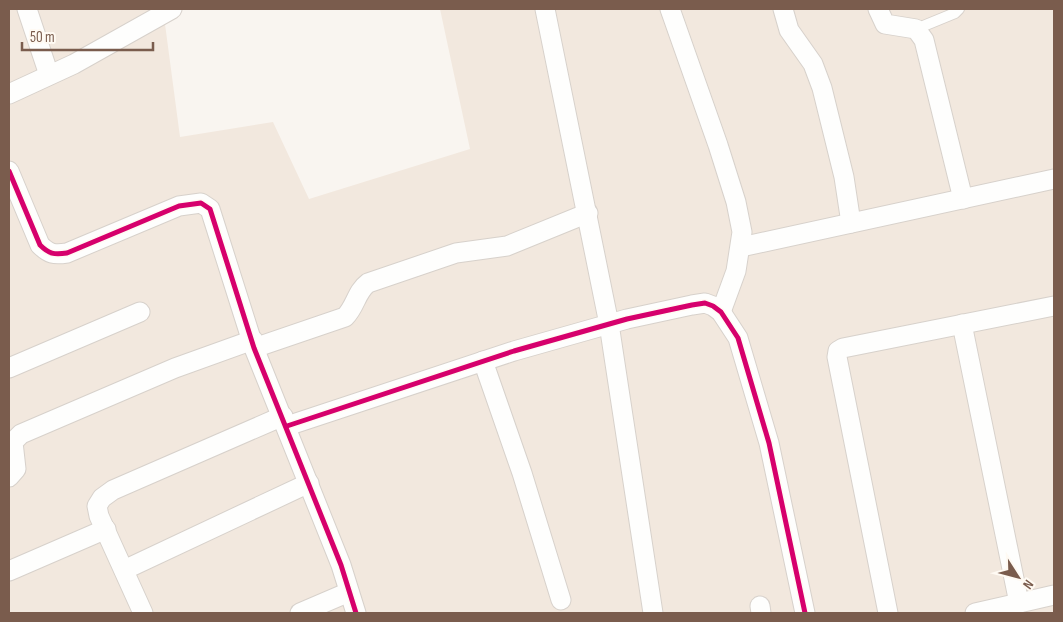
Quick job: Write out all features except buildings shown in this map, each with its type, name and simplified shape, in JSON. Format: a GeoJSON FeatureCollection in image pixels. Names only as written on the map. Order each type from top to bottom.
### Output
{"type":"FeatureCollection","features":[{"type":"Feature","properties":{"kind":"street"},"geometry":{"type":"LineString","coordinates":[[27,9],[49,75]]}},
{"type":"Feature","properties":{"kind":"street"},"geometry":{"type":"LineString","coordinates":[[9,94],[49,75],[144,16],[172,9]]}},
{"type":"Feature","properties":{"kind":"street"},"geometry":{"type":"LineString","coordinates":[[546,9],[610,324],[653,613]]}},
{"type":"Feature","properties":{"kind":"street"},"geometry":{"type":"LineString","coordinates":[[670,9],[736,202],[742,232],[741,247],[731,290],[721,312]]}},
{"type":"Feature","properties":{"kind":"street"},"geometry":{"type":"LineString","coordinates":[[783,9],[789,30],[813,64],[822,88],[844,177],[851,223]]}},
{"type":"Feature","properties":{"kind":"street"},"geometry":{"type":"LineString","coordinates":[[878,9],[885,24],[916,28],[924,40],[963,199]]}},
{"type":"Feature","properties":{"kind":"street"},"geometry":{"type":"LineString","coordinates":[[9,171],[40,245],[48,253],[56,255],[67,253],[179,206],[201,203],[210,209],[254,344],[342,565],[356,613]]}},
{"type":"Feature","properties":{"kind":"street"},"geometry":{"type":"LineString","coordinates":[[741,247],[1054,179]]}},
{"type":"Feature","properties":{"kind":"street"},"geometry":{"type":"LineString","coordinates":[[9,477],[16,469],[13,442],[21,434],[175,368],[344,317],[352,310],[360,289],[368,282],[456,253],[507,246],[588,213]]}},
{"type":"Feature","properties":{"kind":"street"},"geometry":{"type":"LineString","coordinates":[[144,613],[99,516],[97,506],[102,498],[113,490],[285,421],[610,324],[705,303],[721,312],[738,338],[769,443],[805,613]]}},
{"type":"Feature","properties":{"kind":"street"},"geometry":{"type":"LineString","coordinates":[[888,613],[838,354],[843,348],[1054,306]]}},
{"type":"Feature","properties":{"kind":"street"},"geometry":{"type":"LineString","coordinates":[[9,368],[140,312]]}},
{"type":"Feature","properties":{"kind":"street"},"geometry":{"type":"LineString","coordinates":[[962,324],[1019,603]]}},
{"type":"Feature","properties":{"kind":"street"},"geometry":{"type":"LineString","coordinates":[[483,361],[525,482],[561,600]]}},
{"type":"Feature","properties":{"kind":"street"},"geometry":{"type":"LineString","coordinates":[[124,570],[309,483]]}},
{"type":"Feature","properties":{"kind":"street"},"geometry":{"type":"LineString","coordinates":[[9,571],[106,529]]}},
{"type":"Feature","properties":{"kind":"street"},"geometry":{"type":"LineString","coordinates":[[300,613],[349,592]]}},
{"type":"Feature","properties":{"kind":"street"},"geometry":{"type":"LineString","coordinates":[[975,613],[1054,595]]}},
{"type":"Feature","properties":{"kind":"lane"},"geometry":{"type":"LineString","coordinates":[[916,28],[955,13],[959,9]]}},
{"type":"Feature","properties":{"kind":"shaded area"},"geometry":{"type":"Polygon","coordinates":[[[9,9],[163,9],[180,137],[273,122],[309,199],[470,149],[440,9],[1054,9],[1054,613],[9,613],[9,9]]]}},
{"type":"Feature","properties":{"kind":"cycle path"},"geometry":{"type":"LineString","coordinates":[[9,171],[40,245],[55,254],[67,253],[179,206],[201,203],[210,209],[254,348],[341,565],[356,613]]}},
{"type":"Feature","properties":{"kind":"cycle path"},"geometry":{"type":"LineString","coordinates":[[287,426],[514,351],[627,319],[705,303],[721,312],[738,338],[769,443],[805,613]]}}]}
